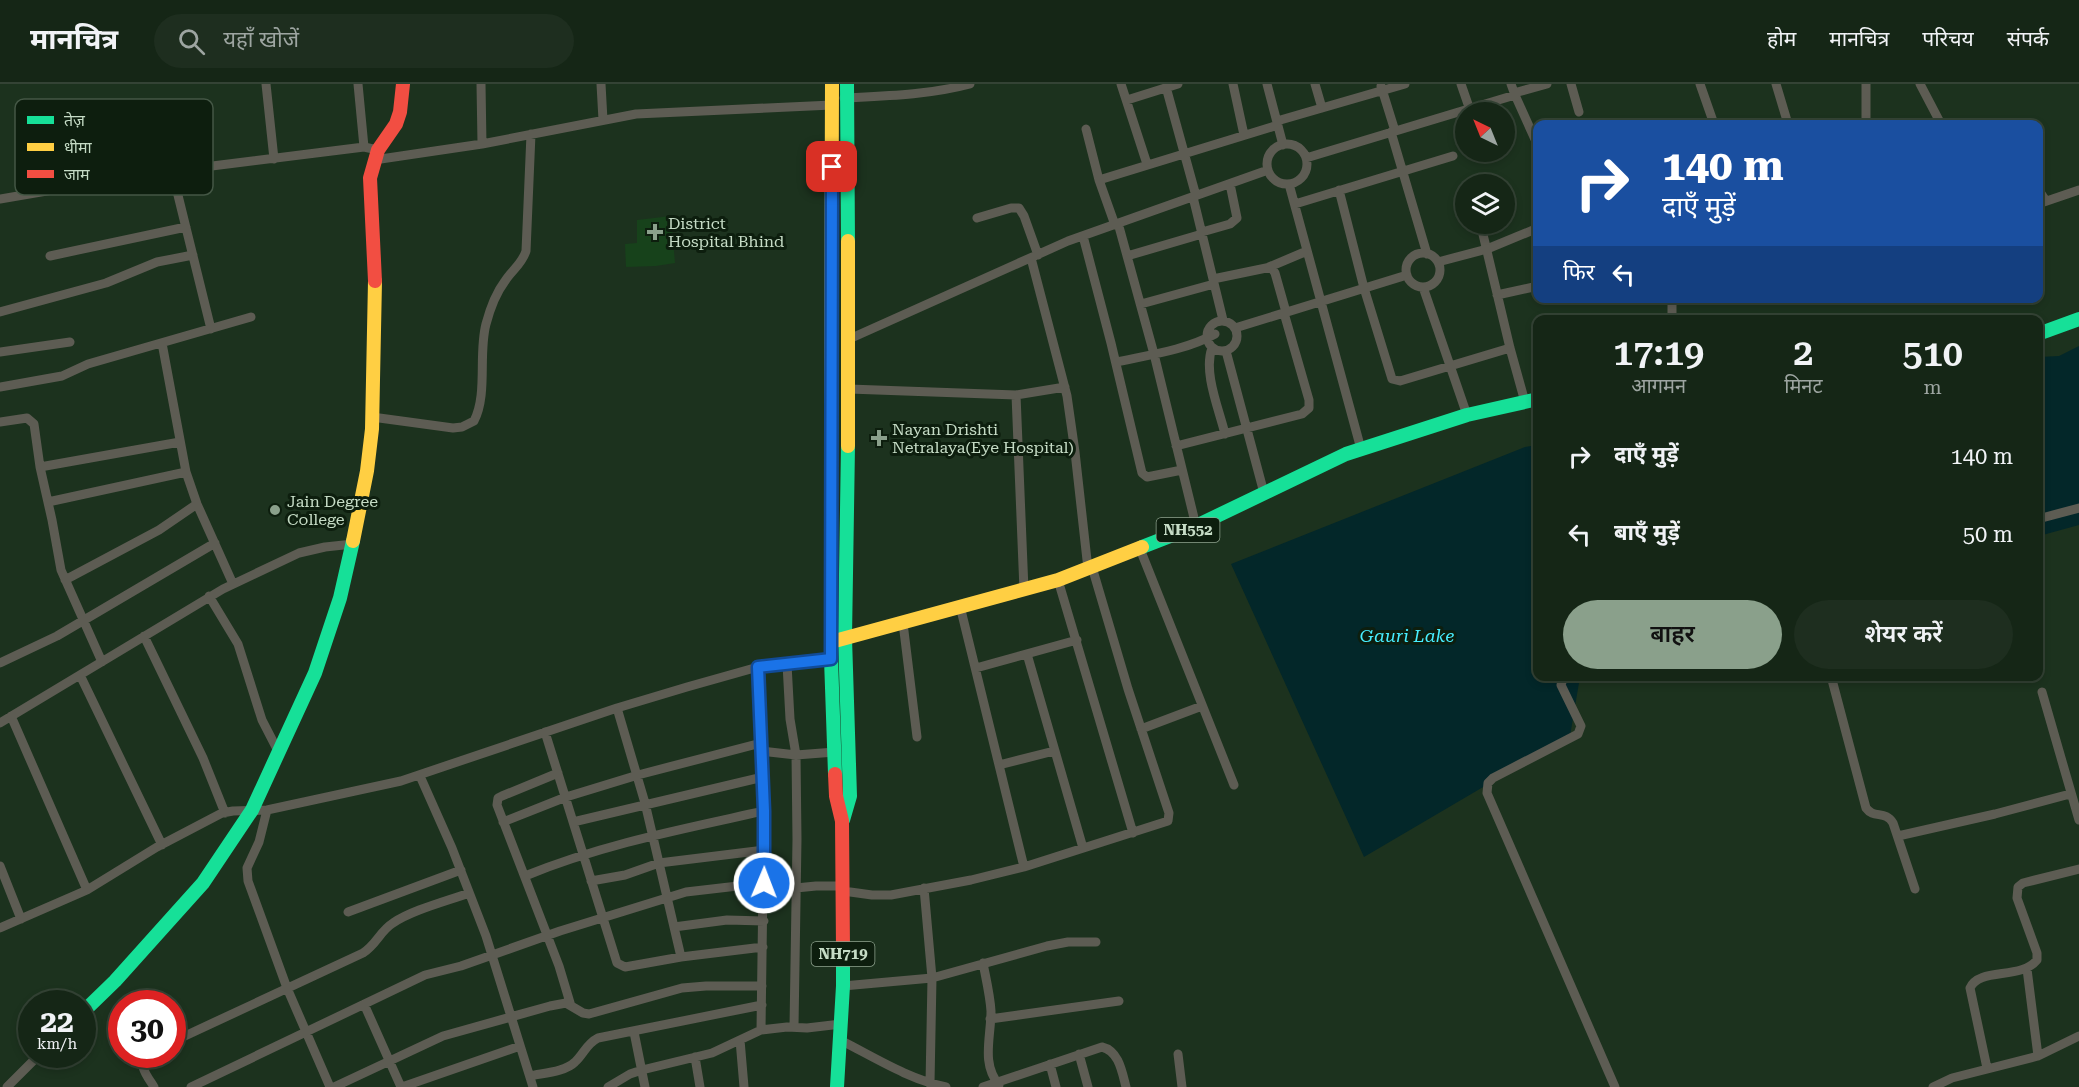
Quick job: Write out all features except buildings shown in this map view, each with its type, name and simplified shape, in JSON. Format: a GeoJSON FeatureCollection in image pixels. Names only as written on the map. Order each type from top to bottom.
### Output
{"type":"FeatureCollection","features":[{"type":"Feature","properties":{"kind":"main road"},"geometry":{"type":"LineString","coordinates":[[96,999],[203,883],[252,810],[315,673],[340,598],[367,471],[372,417],[376,294],[370,178],[372,152],[396,124],[400,112],[403,84]]}},
{"type":"Feature","properties":{"kind":"main road","name":"NH719"},"geometry":{"type":"LineString","coordinates":[[832,84],[831,346],[838,640],[850,796],[842,821]]}},
{"type":"Feature","properties":{"kind":"main road","name":"NH719"},"geometry":{"type":"LineString","coordinates":[[837,1087],[843,986],[843,889],[842,821],[837,796],[831,659],[838,640],[849,389],[847,91]]}},
{"type":"Feature","properties":{"kind":"main road"},"geometry":{"type":"LineString","coordinates":[[2043,332],[2079,320]]}},
{"type":"Feature","properties":{"kind":"main road","name":"NH552"},"geometry":{"type":"LineString","coordinates":[[838,640],[1058,580],[1196,526],[1322,464],[1467,415],[1531,400]]}},
{"type":"Feature","properties":{"kind":"street"},"geometry":{"type":"LineString","coordinates":[[266,84],[274,159]]}},
{"type":"Feature","properties":{"kind":"street"},"geometry":{"type":"LineString","coordinates":[[358,84],[372,152]]}},
{"type":"Feature","properties":{"kind":"street"},"geometry":{"type":"LineString","coordinates":[[481,84],[482,144]]}},
{"type":"Feature","properties":{"kind":"street"},"geometry":{"type":"LineString","coordinates":[[601,84],[603,120]]}},
{"type":"Feature","properties":{"kind":"street"},"geometry":{"type":"LineString","coordinates":[[213,166],[274,159],[482,144],[636,114],[832,102],[847,91],[887,96],[969,84]]}},
{"type":"Feature","properties":{"kind":"street"},"geometry":{"type":"LineString","coordinates":[[1121,84],[1147,164]]}},
{"type":"Feature","properties":{"kind":"street"},"geometry":{"type":"LineString","coordinates":[[1126,100],[1178,84]]}},
{"type":"Feature","properties":{"kind":"street"},"geometry":{"type":"LineString","coordinates":[[1233,84],[1244,135]]}},
{"type":"Feature","properties":{"kind":"street"},"geometry":{"type":"LineString","coordinates":[[1266,84],[1283,145]]}},
{"type":"Feature","properties":{"kind":"street"},"geometry":{"type":"LineString","coordinates":[[1315,84],[1322,108]]}},
{"type":"Feature","properties":{"kind":"street"},"geometry":{"type":"LineString","coordinates":[[1099,180],[1244,135],[1381,87],[1405,84]]}},
{"type":"Feature","properties":{"kind":"street"},"geometry":{"type":"LineString","coordinates":[[1461,84],[1467,102]]}},
{"type":"Feature","properties":{"kind":"street"},"geometry":{"type":"LineString","coordinates":[[1489,102],[1514,91],[1547,84]]}},
{"type":"Feature","properties":{"kind":"street"},"geometry":{"type":"LineString","coordinates":[[1571,84],[1578,112]]}},
{"type":"Feature","properties":{"kind":"street"},"geometry":{"type":"LineString","coordinates":[[1700,84],[1713,120]]}},
{"type":"Feature","properties":{"kind":"street"},"geometry":{"type":"LineString","coordinates":[[1776,84],[1787,120]]}},
{"type":"Feature","properties":{"kind":"street"},"geometry":{"type":"LineString","coordinates":[[1866,84],[1866,120]]}},
{"type":"Feature","properties":{"kind":"street"},"geometry":{"type":"LineString","coordinates":[[1920,84],[1939,120]]}},
{"type":"Feature","properties":{"kind":"street"},"geometry":{"type":"LineString","coordinates":[[1166,87],[1185,153],[1214,282],[1221,332],[1221,351],[1226,351],[1234,346],[1237,332],[1221,332]]}},
{"type":"Feature","properties":{"kind":"street"},"geometry":{"type":"LineString","coordinates":[[1381,87],[1427,254]]}},
{"type":"Feature","properties":{"kind":"street"},"geometry":{"type":"LineString","coordinates":[[1514,91],[1533,135]]}},
{"type":"Feature","properties":{"kind":"street"},"geometry":{"type":"LineString","coordinates":[[1306,158],[1455,114]]}},
{"type":"Feature","properties":{"kind":"street"},"geometry":{"type":"LineString","coordinates":[[1086,129],[1099,180],[1127,256],[1141,304],[1196,526]]}},
{"type":"Feature","properties":{"kind":"street"},"geometry":{"type":"LineString","coordinates":[[372,417],[453,428],[462,427],[474,421],[479,406],[484,337],[488,317],[501,287],[523,261],[526,251],[531,134]]}},
{"type":"Feature","properties":{"kind":"street"},"geometry":{"type":"LineString","coordinates":[[1289,144],[1299,149],[1306,158],[1304,175],[1289,184],[1278,183],[1268,171],[1269,154],[1283,145],[1289,144]]}},
{"type":"Feature","properties":{"kind":"street"},"geometry":{"type":"LineString","coordinates":[[1294,204],[1453,156]]}},
{"type":"Feature","properties":{"kind":"street"},"geometry":{"type":"LineString","coordinates":[[831,346],[1083,236],[1268,171]]}},
{"type":"Feature","properties":{"kind":"street"},"geometry":{"type":"LineString","coordinates":[[1127,256],[1230,224],[1237,218],[1230,184]]}},
{"type":"Feature","properties":{"kind":"street"},"geometry":{"type":"LineString","coordinates":[[1289,184],[1362,449]]}},
{"type":"Feature","properties":{"kind":"street"},"geometry":{"type":"LineString","coordinates":[[1339,190],[1364,288],[1392,379],[1400,381],[1510,348]]}},
{"type":"Feature","properties":{"kind":"street"},"geometry":{"type":"LineString","coordinates":[[2043,202],[2079,190]]}},
{"type":"Feature","properties":{"kind":"street"},"geometry":{"type":"LineString","coordinates":[[0,199],[23,195]]}},
{"type":"Feature","properties":{"kind":"street"},"geometry":{"type":"LineString","coordinates":[[178,195],[211,329]]}},
{"type":"Feature","properties":{"kind":"street"},"geometry":{"type":"LineString","coordinates":[[796,888],[816,886],[882,895],[902,894],[1024,867],[1166,823],[1170,818],[1090,568],[1065,387],[1024,216],[1019,208],[1011,207],[977,219]]}},
{"type":"Feature","properties":{"kind":"street"},"geometry":{"type":"LineString","coordinates":[[50,256],[186,226]]}},
{"type":"Feature","properties":{"kind":"street"},"geometry":{"type":"LineString","coordinates":[[1438,262],[1487,249],[1533,230]]}},
{"type":"Feature","properties":{"kind":"street"},"geometry":{"type":"LineString","coordinates":[[1483,234],[1510,348],[1531,400]]}},
{"type":"Feature","properties":{"kind":"street"},"geometry":{"type":"LineString","coordinates":[[1083,236],[1142,473],[1147,477],[1182,470]]}},
{"type":"Feature","properties":{"kind":"street"},"geometry":{"type":"LineString","coordinates":[[1141,304],[1269,267],[1307,251]]}},
{"type":"Feature","properties":{"kind":"street"},"geometry":{"type":"LineString","coordinates":[[1417,254],[1427,254],[1438,262],[1440,272],[1436,281],[1423,287],[1414,285],[1407,275],[1406,268],[1410,259],[1417,254]]}},
{"type":"Feature","properties":{"kind":"street"},"geometry":{"type":"LineString","coordinates":[[0,312],[106,283],[158,261],[193,255]]}},
{"type":"Feature","properties":{"kind":"street"},"geometry":{"type":"LineString","coordinates":[[1176,446],[1302,414],[1309,408],[1310,400],[1275,273],[1269,267]]}},
{"type":"Feature","properties":{"kind":"street"},"geometry":{"type":"LineString","coordinates":[[1116,362],[1154,354],[1407,275]]}},
{"type":"Feature","properties":{"kind":"street"},"geometry":{"type":"LineString","coordinates":[[1423,287],[1467,415]]}},
{"type":"Feature","properties":{"kind":"street"},"geometry":{"type":"LineString","coordinates":[[1497,295],[1533,287]]}},
{"type":"Feature","properties":{"kind":"street"},"geometry":{"type":"LineString","coordinates":[[0,387],[62,376],[88,364],[251,317]]}},
{"type":"Feature","properties":{"kind":"street"},"geometry":{"type":"LineString","coordinates":[[1221,332],[1208,363],[1225,434]]}},
{"type":"Feature","properties":{"kind":"street"},"geometry":{"type":"LineString","coordinates":[[0,352],[70,342]]}},
{"type":"Feature","properties":{"kind":"street"},"geometry":{"type":"LineString","coordinates":[[162,343],[186,472],[197,504],[233,584]]}},
{"type":"Feature","properties":{"kind":"street"},"geometry":{"type":"LineString","coordinates":[[1226,351],[1264,493]]}},
{"type":"Feature","properties":{"kind":"street"},"geometry":{"type":"LineString","coordinates":[[849,389],[1016,395],[1065,387]]}},
{"type":"Feature","properties":{"kind":"street"},"geometry":{"type":"LineString","coordinates":[[1016,395],[1024,590]]}},
{"type":"Feature","properties":{"kind":"street"},"geometry":{"type":"LineString","coordinates":[[0,422],[31,420],[35,429],[57,558],[102,662]]}},
{"type":"Feature","properties":{"kind":"street"},"geometry":{"type":"LineString","coordinates":[[40,467],[180,442]]}},
{"type":"Feature","properties":{"kind":"street"},"geometry":{"type":"LineString","coordinates":[[48,502],[186,472]]}},
{"type":"Feature","properties":{"kind":"street"},"geometry":{"type":"LineString","coordinates":[[65,580],[159,530],[197,504]]}},
{"type":"Feature","properties":{"kind":"street"},"geometry":{"type":"LineString","coordinates":[[2043,518],[2079,508]]}},
{"type":"Feature","properties":{"kind":"street"},"geometry":{"type":"LineString","coordinates":[[0,663],[57,636],[215,543]]}},
{"type":"Feature","properties":{"kind":"street"},"geometry":{"type":"LineString","coordinates":[[0,723],[233,584],[299,553],[353,544]]}},
{"type":"Feature","properties":{"kind":"street"},"geometry":{"type":"LineString","coordinates":[[1140,549],[1234,785]]}},
{"type":"Feature","properties":{"kind":"street"},"geometry":{"type":"LineString","coordinates":[[1058,580],[1132,833]]}},
{"type":"Feature","properties":{"kind":"street"},"geometry":{"type":"LineString","coordinates":[[210,596],[238,644],[262,720],[279,753]]}},
{"type":"Feature","properties":{"kind":"street"},"geometry":{"type":"LineString","coordinates":[[960,606],[1024,867]]}},
{"type":"Feature","properties":{"kind":"street"},"geometry":{"type":"LineString","coordinates":[[903,622],[916,737]]}},
{"type":"Feature","properties":{"kind":"street"},"geometry":{"type":"LineString","coordinates":[[144,636],[203,758],[225,813]]}},
{"type":"Feature","properties":{"kind":"street"},"geometry":{"type":"LineString","coordinates":[[976,668],[1077,640]]}},
{"type":"Feature","properties":{"kind":"street"},"geometry":{"type":"LineString","coordinates":[[1027,654],[1083,848]]}},
{"type":"Feature","properties":{"kind":"street"},"geometry":{"type":"LineString","coordinates":[[0,927],[87,890],[208,819],[225,813],[267,810],[420,776],[617,708],[758,667],[831,659]]}},
{"type":"Feature","properties":{"kind":"street"},"geometry":{"type":"LineString","coordinates":[[787,664],[790,719],[796,755],[794,1028]]}},
{"type":"Feature","properties":{"kind":"street"},"geometry":{"type":"LineString","coordinates":[[758,667],[765,850],[761,1030]]}},
{"type":"Feature","properties":{"kind":"street"},"geometry":{"type":"LineString","coordinates":[[80,675],[162,845]]}},
{"type":"Feature","properties":{"kind":"street"},"geometry":{"type":"LineString","coordinates":[[1562,681],[1561,685],[1581,726],[1581,731],[1493,778],[1488,783],[1487,793],[1615,1087]]}},
{"type":"Feature","properties":{"kind":"street"},"geometry":{"type":"LineString","coordinates":[[1833,681],[1866,808],[1871,813],[1890,818],[1915,889]]}},
{"type":"Feature","properties":{"kind":"street"},"geometry":{"type":"LineString","coordinates":[[2042,692],[2079,820]]}},
{"type":"Feature","properties":{"kind":"street"},"geometry":{"type":"LineString","coordinates":[[1141,729],[1202,706]]}},
{"type":"Feature","properties":{"kind":"street"},"geometry":{"type":"LineString","coordinates":[[617,708],[654,835],[681,957]]}},
{"type":"Feature","properties":{"kind":"street"},"geometry":{"type":"LineString","coordinates":[[11,716],[87,890]]}},
{"type":"Feature","properties":{"kind":"street"},"geometry":{"type":"LineString","coordinates":[[545,732],[617,963],[621,966],[763,947]]}},
{"type":"Feature","properties":{"kind":"street"},"geometry":{"type":"LineString","coordinates":[[503,822],[566,797],[638,775],[761,747],[796,755],[835,752]]}},
{"type":"Feature","properties":{"kind":"street"},"geometry":{"type":"LineString","coordinates":[[999,765],[1054,751]]}},
{"type":"Feature","properties":{"kind":"street"},"geometry":{"type":"LineString","coordinates":[[558,773],[498,798],[497,805],[563,978],[571,1006]]}},
{"type":"Feature","properties":{"kind":"street"},"geometry":{"type":"LineString","coordinates":[[420,776],[460,870],[492,955],[533,1087]]}},
{"type":"Feature","properties":{"kind":"street"},"geometry":{"type":"LineString","coordinates":[[573,822],[645,803],[763,777]]}},
{"type":"Feature","properties":{"kind":"street"},"geometry":{"type":"LineString","coordinates":[[1898,836],[2070,794]]}},
{"type":"Feature","properties":{"kind":"street"},"geometry":{"type":"LineString","coordinates":[[267,810],[259,842],[247,868],[248,880],[287,988],[332,1087],[443,1036],[561,1003],[589,1014],[682,988],[762,986]]}},
{"type":"Feature","properties":{"kind":"street"},"geometry":{"type":"LineString","coordinates":[[525,876],[583,854],[654,835],[764,811]]}},
{"type":"Feature","properties":{"kind":"street"},"geometry":{"type":"LineString","coordinates":[[591,881],[626,875],[659,863],[765,850]]}},
{"type":"Feature","properties":{"kind":"street"},"geometry":{"type":"LineString","coordinates":[[0,866],[21,919]]}},
{"type":"Feature","properties":{"kind":"street"},"geometry":{"type":"LineString","coordinates":[[1987,1068],[1970,988],[1972,983],[1980,978],[2027,969],[2037,960],[2037,953],[2017,898],[2018,887],[2023,883],[2079,869]]}},
{"type":"Feature","properties":{"kind":"street"},"geometry":{"type":"LineString","coordinates":[[348,912],[460,870]]}},
{"type":"Feature","properties":{"kind":"street"},"geometry":{"type":"LineString","coordinates":[[191,1087],[425,975],[461,966],[667,898],[697,890],[764,883]]}},
{"type":"Feature","properties":{"kind":"street"},"geometry":{"type":"LineString","coordinates":[[924,888],[932,978],[930,1084]]}},
{"type":"Feature","properties":{"kind":"street"},"geometry":{"type":"LineString","coordinates":[[186,1035],[363,953],[373,947],[385,930],[398,920],[469,893]]}},
{"type":"Feature","properties":{"kind":"street"},"geometry":{"type":"LineString","coordinates":[[674,927],[727,920],[764,921]]}},
{"type":"Feature","properties":{"kind":"street"},"geometry":{"type":"LineString","coordinates":[[843,986],[932,978],[1057,944],[1096,942]]}},
{"type":"Feature","properties":{"kind":"street"},"geometry":{"type":"LineString","coordinates":[[983,963],[988,987],[990,1019],[988,1060],[991,1074],[999,1085]]}},
{"type":"Feature","properties":{"kind":"street"},"geometry":{"type":"LineString","coordinates":[[2027,969],[2038,1056]]}},
{"type":"Feature","properties":{"kind":"street"},"geometry":{"type":"LineString","coordinates":[[990,1019],[1119,1001]]}},
{"type":"Feature","properties":{"kind":"street"},"geometry":{"type":"LineString","coordinates":[[364,1004],[402,1087],[520,1046]]}},
{"type":"Feature","properties":{"kind":"street"},"geometry":{"type":"LineString","coordinates":[[530,1076],[572,1065],[587,1045],[598,1038],[762,1005]]}},
{"type":"Feature","properties":{"kind":"street"},"geometry":{"type":"LineString","coordinates":[[608,1087],[630,1074],[724,1048],[761,1030],[841,1024]]}},
{"type":"Feature","properties":{"kind":"street"},"geometry":{"type":"LineString","coordinates":[[634,1032],[645,1087]]}},
{"type":"Feature","properties":{"kind":"street"},"geometry":{"type":"LineString","coordinates":[[1933,1087],[1952,1078],[2038,1056],[2079,1036]]}},
{"type":"Feature","properties":{"kind":"street"},"geometry":{"type":"LineString","coordinates":[[740,1040],[744,1087]]}},
{"type":"Feature","properties":{"kind":"street"},"geometry":{"type":"LineString","coordinates":[[840,1040],[930,1084],[946,1087]]}},
{"type":"Feature","properties":{"kind":"street"},"geometry":{"type":"LineString","coordinates":[[983,1087],[999,1085],[1050,1064],[1102,1047],[1109,1049],[1118,1060],[1126,1087]]}},
{"type":"Feature","properties":{"kind":"street"},"geometry":{"type":"LineString","coordinates":[[1079,1054],[1088,1087]]}},
{"type":"Feature","properties":{"kind":"street"},"geometry":{"type":"LineString","coordinates":[[1178,1054],[1182,1087]]}},
{"type":"Feature","properties":{"kind":"street"},"geometry":{"type":"LineString","coordinates":[[695,1057],[700,1087]]}},
{"type":"Feature","properties":{"kind":"street"},"geometry":{"type":"LineString","coordinates":[[1050,1064],[1056,1087]]}},
{"type":"Feature","properties":{"kind":"street"},"geometry":{"type":"LineString","coordinates":[[7,1087],[26,1068]]}},
{"type":"Feature","properties":{"kind":"street"},"geometry":{"type":"LineString","coordinates":[[143,1068],[154,1087]]}},
{"type":"Feature","properties":{"kind":"shaded area","name":"District Hospital Bhind"},"geometry":{"type":"Polygon","coordinates":[[[671,216],[675,263],[626,267],[625,244],[637,243],[637,220],[671,216]]]}},
{"type":"Feature","properties":{"kind":"water"},"geometry":{"type":"Polygon","coordinates":[[[2079,346],[2079,525],[2043,535],[2043,357],[2059,356],[2079,346]]]}},
{"type":"Feature","properties":{"kind":"water","name":"Gauri Lake"},"geometry":{"type":"Polygon","coordinates":[[[1533,446],[1533,681],[1579,681],[1570,736],[1364,857],[1231,564],[1533,446]]]}},
{"type":"Feature","properties":{"kind":"traffic: fast"},"geometry":{"type":"LineString","coordinates":[[847,84],[848,241]]}},
{"type":"Feature","properties":{"kind":"traffic: fast"},"geometry":{"type":"LineString","coordinates":[[2043,332],[2079,319]]}},
{"type":"Feature","properties":{"kind":"traffic: fast"},"geometry":{"type":"LineString","coordinates":[[1142,547],[1196,526],[1346,454],[1467,415],[1533,400]]}},
{"type":"Feature","properties":{"kind":"traffic: fast"},"geometry":{"type":"LineString","coordinates":[[831,403],[831,659],[835,774]]}},
{"type":"Feature","properties":{"kind":"traffic: fast"},"geometry":{"type":"LineString","coordinates":[[843,820],[850,796],[845,638],[848,446]]}},
{"type":"Feature","properties":{"kind":"traffic: fast"},"geometry":{"type":"LineString","coordinates":[[96,999],[203,883],[252,810],[315,673],[340,598],[353,541]]}},
{"type":"Feature","properties":{"kind":"traffic: fast"},"geometry":{"type":"LineString","coordinates":[[837,1087],[843,950]]}},
{"type":"Feature","properties":{"kind":"traffic: slow"},"geometry":{"type":"LineString","coordinates":[[831,403],[832,84]]}},
{"type":"Feature","properties":{"kind":"traffic: slow"},"geometry":{"type":"LineString","coordinates":[[848,241],[848,446]]}},
{"type":"Feature","properties":{"kind":"traffic: slow"},"geometry":{"type":"LineString","coordinates":[[353,541],[367,471],[372,429],[375,281]]}},
{"type":"Feature","properties":{"kind":"traffic: slow"},"geometry":{"type":"LineString","coordinates":[[831,642],[1058,580],[1142,547]]}},
{"type":"Feature","properties":{"kind":"traffic: jam"},"geometry":{"type":"LineString","coordinates":[[375,281],[370,178],[378,150],[396,124],[400,112],[403,84]]}},
{"type":"Feature","properties":{"kind":"traffic: jam"},"geometry":{"type":"LineString","coordinates":[[835,774],[836,796],[842,821],[843,950]]}},
{"type":"Feature","properties":{"kind":"place","name":"District Hospital Bhind"},"geometry":{"type":"Point","coordinates":[655,232]}},
{"type":"Feature","properties":{"kind":"place","name":"Nayan Drishti Netralaya(Eye Hospital)"},"geometry":{"type":"Point","coordinates":[879,438]}},
{"type":"Feature","properties":{"kind":"place","name":"Jain Degree College"},"geometry":{"type":"Point","coordinates":[275,510]}},
{"type":"Feature","properties":{"kind":"route"},"geometry":{"type":"LineString","coordinates":[[764,883],[764,811],[758,667],[831,659],[832,167]]}}]}
